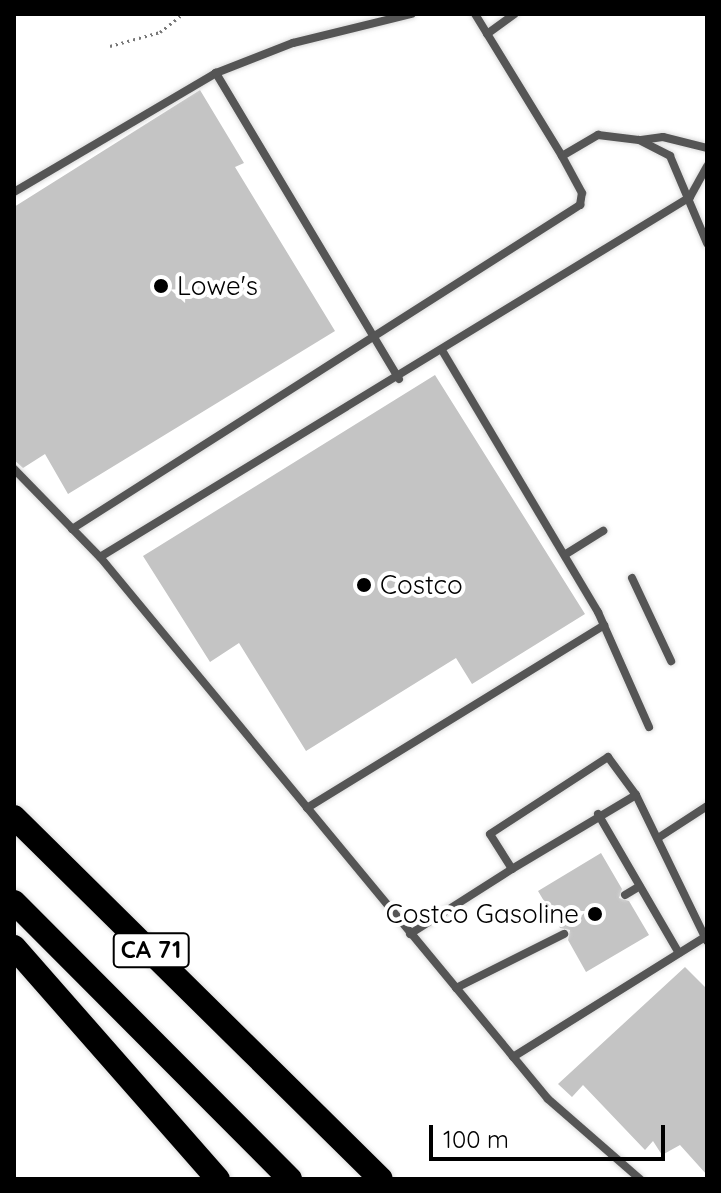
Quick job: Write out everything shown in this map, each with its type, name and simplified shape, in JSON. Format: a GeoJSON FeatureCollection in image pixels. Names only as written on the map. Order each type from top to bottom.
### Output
{"type":"FeatureCollection","features":[{"type":"Feature","properties":{"kind":"highway","name":"CA 71"},"geometry":{"type":"LineString","coordinates":[[14,817],[381,1179]]}},
{"type":"Feature","properties":{"kind":"highway","name":"CA 71"},"geometry":{"type":"LineString","coordinates":[[14,902],[290,1179]]}},
{"type":"Feature","properties":{"kind":"highway"},"geometry":{"type":"LineString","coordinates":[[14,947],[218,1179]]}},
{"type":"Feature","properties":{"kind":"highway"},"geometry":{"type":"LineString","coordinates":[[288,1084],[402,1179]]}},
{"type":"Feature","properties":{"kind":"highway"},"geometry":{"type":"LineString","coordinates":[[254,1144],[283,1179]]}},
{"type":"Feature","properties":{"kind":"lane"},"geometry":{"type":"LineString","coordinates":[[14,192],[216,73],[293,43],[411,14]]}},
{"type":"Feature","properties":{"kind":"lane"},"geometry":{"type":"LineString","coordinates":[[72,529],[580,205],[582,193],[562,156],[475,14]]}},
{"type":"Feature","properties":{"kind":"lane"},"geometry":{"type":"LineString","coordinates":[[487,34],[515,14]]}},
{"type":"Feature","properties":{"kind":"lane"},"geometry":{"type":"LineString","coordinates":[[216,73],[399,379]]}},
{"type":"Feature","properties":{"kind":"lane"},"geometry":{"type":"LineString","coordinates":[[562,156],[598,135],[639,140],[663,137],[707,148]]}},
{"type":"Feature","properties":{"kind":"lane"},"geometry":{"type":"LineString","coordinates":[[639,140],[670,156],[707,243]]}},
{"type":"Feature","properties":{"kind":"lane"},"geometry":{"type":"LineString","coordinates":[[100,557],[399,379],[690,197],[707,166]]}},
{"type":"Feature","properties":{"kind":"lane"},"geometry":{"type":"LineString","coordinates":[[443,352],[566,554],[604,625],[649,727]]}},
{"type":"Feature","properties":{"kind":"lane"},"geometry":{"type":"LineString","coordinates":[[14,469],[100,557],[548,1099],[640,1179]]}},
{"type":"Feature","properties":{"kind":"lane"},"geometry":{"type":"LineString","coordinates":[[566,554],[603,531]]}},
{"type":"Feature","properties":{"kind":"lane"},"geometry":{"type":"LineString","coordinates":[[632,578],[671,661]]}},
{"type":"Feature","properties":{"kind":"lane"},"geometry":{"type":"LineString","coordinates":[[307,808],[604,625]]}},
{"type":"Feature","properties":{"kind":"lane"},"geometry":{"type":"LineString","coordinates":[[512,869],[490,834],[608,757],[636,795],[706,939],[513,1057]]}},
{"type":"Feature","properties":{"kind":"lane"},"geometry":{"type":"LineString","coordinates":[[410,934],[598,814],[636,795]]}},
{"type":"Feature","properties":{"kind":"lane"},"geometry":{"type":"LineString","coordinates":[[658,838],[707,806]]}},
{"type":"Feature","properties":{"kind":"lane"},"geometry":{"type":"LineString","coordinates":[[598,814],[679,953]]}},
{"type":"Feature","properties":{"kind":"lane"},"geometry":{"type":"LineString","coordinates":[[625,895],[640,886]]}},
{"type":"Feature","properties":{"kind":"lane"},"geometry":{"type":"LineString","coordinates":[[456,988],[564,934]]}},
{"type":"Feature","properties":{"kind":"path"},"geometry":{"type":"LineString","coordinates":[[110,46],[160,32],[183,14]]}},
{"type":"Feature","properties":{"kind":"building","name":"Lowe's"},"geometry":{"type":"Polygon","coordinates":[[[200,90],[244,163],[235,167],[335,331],[68,494],[45,454],[23,468],[14,460],[14,207],[200,90]]]}},
{"type":"Feature","properties":{"kind":"building","name":"Costco"},"geometry":{"type":"Polygon","coordinates":[[[435,375],[585,614],[472,684],[456,658],[306,751],[239,643],[210,662],[143,556],[435,375]]]}},
{"type":"Feature","properties":{"kind":"building","name":"Costco Gasoline"},"geometry":{"type":"Polygon","coordinates":[[[601,853],[622,889],[619,898],[629,901],[649,935],[586,972],[568,940],[570,930],[560,928],[538,891],[601,853]]]}},
{"type":"Feature","properties":{"kind":"building"},"geometry":{"type":"Polygon","coordinates":[[[685,967],[707,989],[707,1175],[680,1145],[662,1155],[653,1141],[645,1150],[583,1085],[572,1097],[558,1084],[685,967]]]}},
{"type":"Feature","properties":{"kind":"place","name":"Lowe's"},"geometry":{"type":"Point","coordinates":[161,286]}},
{"type":"Feature","properties":{"kind":"place","name":"Costco"},"geometry":{"type":"Point","coordinates":[364,585]}},
{"type":"Feature","properties":{"kind":"place","name":"Costco Gasoline"},"geometry":{"type":"Point","coordinates":[595,914]}}]}
